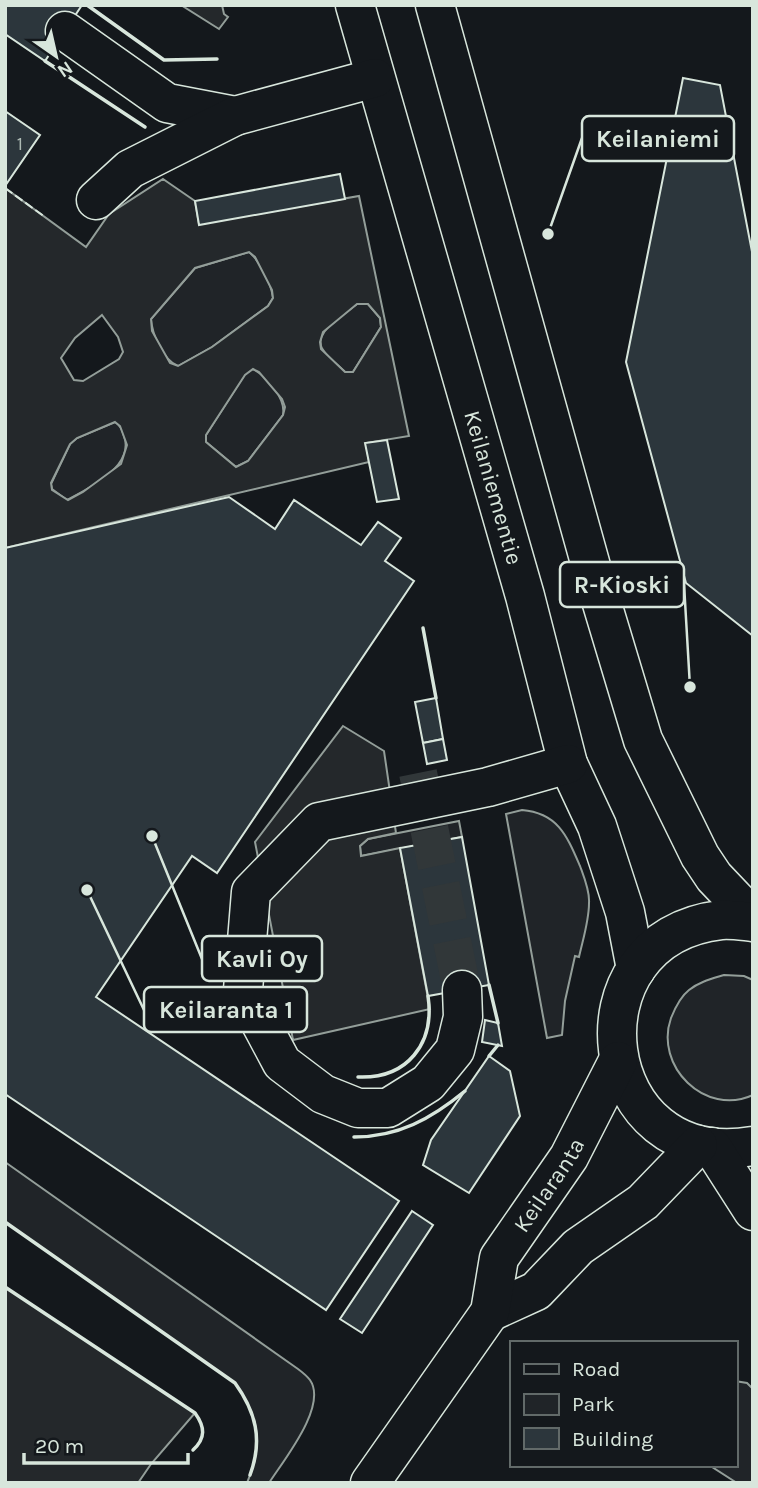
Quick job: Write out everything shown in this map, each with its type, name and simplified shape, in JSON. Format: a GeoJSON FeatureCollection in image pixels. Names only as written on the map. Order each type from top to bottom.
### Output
{"type":"FeatureCollection","features":[{"type":"Feature","properties":{"kind":"street","name":"Keilaniementie"},"geometry":{"type":"LineString","coordinates":[[355,5],[526,596],[568,764],[597,826],[625,912],[636,969]]}},
{"type":"Feature","properties":{"kind":"street"},"geometry":{"type":"LineString","coordinates":[[435,5],[594,577],[643,740],[700,856],[714,877],[753,920]]}},
{"type":"Feature","properties":{"kind":"street"},"geometry":{"type":"LineString","coordinates":[[65,31],[167,103],[235,116]]}},
{"type":"Feature","properties":{"kind":"street"},"geometry":{"type":"LineString","coordinates":[[96,200],[130,169],[235,116],[375,78]]}},
{"type":"Feature","properties":{"kind":"street"},"geometry":{"type":"LineString","coordinates":[[461,990],[463,1017],[455,1050],[428,1083],[388,1108],[358,1108],[323,1094],[282,1063],[243,990],[251,892],[319,822],[488,787],[568,764]]}},
{"type":"Feature","properties":{"kind":"street"},"geometry":{"type":"LineString","coordinates":[[753,920],[723,920],[689,927],[659,944],[636,969],[622,998],[615,1029],[618,1061],[629,1089],[647,1114],[671,1133],[705,1146],[733,1149],[753,1146]]}},
{"type":"Feature","properties":{"kind":"street","name":"Keilaranta"},"geometry":{"type":"LineString","coordinates":[[370,1483],[490,1312],[499,1258],[569,1157],[618,1061]]}},
{"type":"Feature","properties":{"kind":"street"},"geometry":{"type":"LineString","coordinates":[[705,1146],[753,1211]]}},
{"type":"Feature","properties":{"kind":"street"},"geometry":{"type":"LineString","coordinates":[[490,1312],[536,1291],[578,1247],[643,1202],[705,1146]]}},
{"type":"Feature","properties":{"kind":"green space"},"geometry":{"type":"Polygon","coordinates":[[[249,252],[261,267],[270,286],[273,298],[268,306],[212,347],[178,366],[173,363],[159,346],[151,319],[195,268],[249,252]]]}},
{"type":"Feature","properties":{"kind":"green space"},"geometry":{"type":"Polygon","coordinates":[[[357,304],[368,304],[380,318],[381,327],[353,372],[345,372],[325,353],[321,340],[333,322],[357,304]]]}},
{"type":"Feature","properties":{"kind":"green space"},"geometry":{"type":"Polygon","coordinates":[[[253,369],[275,389],[282,402],[283,415],[248,461],[236,467],[206,442],[206,435],[245,374],[253,369]]]}},
{"type":"Feature","properties":{"kind":"green space"},"geometry":{"type":"Polygon","coordinates":[[[115,422],[122,430],[126,447],[117,466],[98,482],[67,500],[52,489],[51,484],[70,444],[77,438],[115,422]]]}},
{"type":"Feature","properties":{"kind":"green space"},"geometry":{"type":"Polygon","coordinates":[[[522,810],[544,816],[560,828],[575,855],[589,894],[587,923],[579,957],[575,956],[565,1001],[562,1035],[547,1038],[506,814],[522,810]]]}},
{"type":"Feature","properties":{"kind":"green space"},"geometry":{"type":"Polygon","coordinates":[[[459,821],[462,837],[361,856],[360,846],[368,839],[459,821]]]}},
{"type":"Feature","properties":{"kind":"green space"},"geometry":{"type":"Polygon","coordinates":[[[724,975],[744,976],[753,980],[753,1095],[735,1100],[718,1099],[701,1093],[688,1083],[677,1069],[670,1053],[668,1036],[671,1018],[686,993],[701,983],[724,975]]]}},
{"type":"Feature","properties":{"kind":"green space"},"geometry":{"type":"Polygon","coordinates":[[[5,1162],[310,1380],[314,1391],[309,1418],[269,1483],[247,1483],[256,1456],[256,1431],[249,1407],[235,1383],[5,1222],[5,1162]]]}},
{"type":"Feature","properties":{"kind":"green space"},"geometry":{"type":"Polygon","coordinates":[[[737,1381],[747,1383],[753,1389],[753,1483],[737,1483],[712,1467],[737,1467],[737,1381]]]}},
{"type":"Feature","properties":{"kind":"shaded area"},"geometry":{"type":"Polygon","coordinates":[[[181,5],[222,5],[224,14],[228,17],[219,29],[181,5]]]}},
{"type":"Feature","properties":{"kind":"shaded area"},"geometry":{"type":"Polygon","coordinates":[[[163,179],[195,201],[199,224],[359,196],[409,436],[366,443],[369,462],[5,548],[5,188],[86,247],[109,214],[163,179]],[[249,252],[195,268],[151,319],[152,331],[170,363],[178,366],[212,347],[268,306],[273,298],[272,290],[255,257],[249,252]],[[357,304],[323,332],[321,349],[345,372],[353,372],[381,327],[380,318],[368,304],[357,304]],[[102,315],[75,338],[61,358],[74,380],[83,381],[119,359],[123,352],[118,337],[102,315]],[[253,369],[245,375],[206,435],[206,442],[236,467],[248,461],[283,415],[285,407],[282,399],[259,372],[253,369]],[[115,422],[77,438],[70,444],[51,483],[52,490],[68,500],[121,464],[127,445],[120,426],[115,422]]]}},
{"type":"Feature","properties":{"kind":"shaded area"},"geometry":{"type":"Polygon","coordinates":[[[343,726],[384,751],[396,833],[368,839],[360,846],[361,856],[400,848],[430,1009],[293,1040],[255,842],[343,726]]]}},
{"type":"Feature","properties":{"kind":"shaded area"},"geometry":{"type":"Polygon","coordinates":[[[5,1287],[195,1413],[138,1483],[5,1483],[5,1287]]]}},
{"type":"Feature","properties":{"kind":"building"},"geometry":{"type":"Polygon","coordinates":[[[5,5],[82,5],[45,61],[5,34],[5,5]]]}},
{"type":"Feature","properties":{"kind":"building"},"geometry":{"type":"Polygon","coordinates":[[[683,78],[720,85],[753,257],[753,636],[686,583],[626,362],[683,78]]]}},
{"type":"Feature","properties":{"kind":"building"},"geometry":{"type":"Polygon","coordinates":[[[5,111],[40,135],[5,186],[5,111]]]}},
{"type":"Feature","properties":{"kind":"building"},"geometry":{"type":"Polygon","coordinates":[[[340,174],[345,199],[199,225],[195,201],[340,174]]]}},
{"type":"Feature","properties":{"kind":"building"},"geometry":{"type":"Polygon","coordinates":[[[387,440],[399,499],[377,502],[365,443],[387,440]]]}},
{"type":"Feature","properties":{"kind":"building"},"geometry":{"type":"Polygon","coordinates":[[[229,497],[275,529],[294,500],[361,545],[378,522],[401,538],[385,561],[414,581],[217,873],[192,856],[96,997],[399,1201],[326,1310],[5,1094],[5,548],[229,497]]]}},
{"type":"Feature","properties":{"kind":"building"},"geometry":{"type":"Polygon","coordinates":[[[436,698],[443,739],[423,743],[415,702],[436,698]]]}},
{"type":"Feature","properties":{"kind":"building"},"geometry":{"type":"Polygon","coordinates":[[[443,739],[447,760],[427,764],[423,743],[443,739]]]}},
{"type":"Feature","properties":{"kind":"building"},"geometry":{"type":"Polygon","coordinates":[[[462,837],[489,985],[428,996],[400,848],[462,837]]]}},
{"type":"Feature","properties":{"kind":"building"},"geometry":{"type":"Polygon","coordinates":[[[485,1020],[498,1023],[502,1046],[482,1042],[485,1020]]]}},
{"type":"Feature","properties":{"kind":"building"},"geometry":{"type":"Polygon","coordinates":[[[489,1056],[510,1071],[520,1116],[469,1193],[423,1165],[431,1140],[489,1056]]]}},
{"type":"Feature","properties":{"kind":"building"},"geometry":{"type":"Polygon","coordinates":[[[412,1211],[433,1225],[362,1333],[340,1319],[412,1211]]]}},
{"type":"Feature","properties":{"kind":"tunnel"},"geometry":{"type":"LineString","coordinates":[[418,773],[462,990]]}},
{"type":"Feature","properties":{"kind":"fence"},"geometry":{"type":"LineString","coordinates":[[5,188],[45,217]]}},
{"type":"Feature","properties":{"kind":"wall"},"geometry":{"type":"LineString","coordinates":[[87,5],[164,60],[217,59]]}},
{"type":"Feature","properties":{"kind":"wall"},"geometry":{"type":"LineString","coordinates":[[45,61],[145,127]]}},
{"type":"Feature","properties":{"kind":"wall"},"geometry":{"type":"LineString","coordinates":[[423,628],[436,698]]}},
{"type":"Feature","properties":{"kind":"wall"},"geometry":{"type":"LineString","coordinates":[[489,985],[498,1023]]}},
{"type":"Feature","properties":{"kind":"wall"},"geometry":{"type":"LineString","coordinates":[[358,1077],[391,1072],[414,1055],[427,1029],[428,996]]}},
{"type":"Feature","properties":{"kind":"wall"},"geometry":{"type":"LineString","coordinates":[[489,1056],[498,1045]]}},
{"type":"Feature","properties":{"kind":"wall"},"geometry":{"type":"LineString","coordinates":[[354,1137],[399,1130],[427,1118],[465,1091]]}},
{"type":"Feature","properties":{"kind":"wall"},"geometry":{"type":"LineString","coordinates":[[5,1222],[235,1383],[248,1405],[257,1438],[250,1475]]}},
{"type":"Feature","properties":{"kind":"wall"},"geometry":{"type":"LineString","coordinates":[[5,1287],[195,1413],[203,1432],[193,1450]]}},
{"type":"Feature","properties":{"kind":"place","name":"Keilaniemi"},"geometry":{"type":"Point","coordinates":[548,234]}},
{"type":"Feature","properties":{"kind":"place","name":"R-Kioski"},"geometry":{"type":"Point","coordinates":[690,687]}},
{"type":"Feature","properties":{"kind":"place","name":"Kavli Oy"},"geometry":{"type":"Point","coordinates":[152,836]}},
{"type":"Feature","properties":{"kind":"place","name":"Keilaranta 1"},"geometry":{"type":"Point","coordinates":[87,890]}}]}
